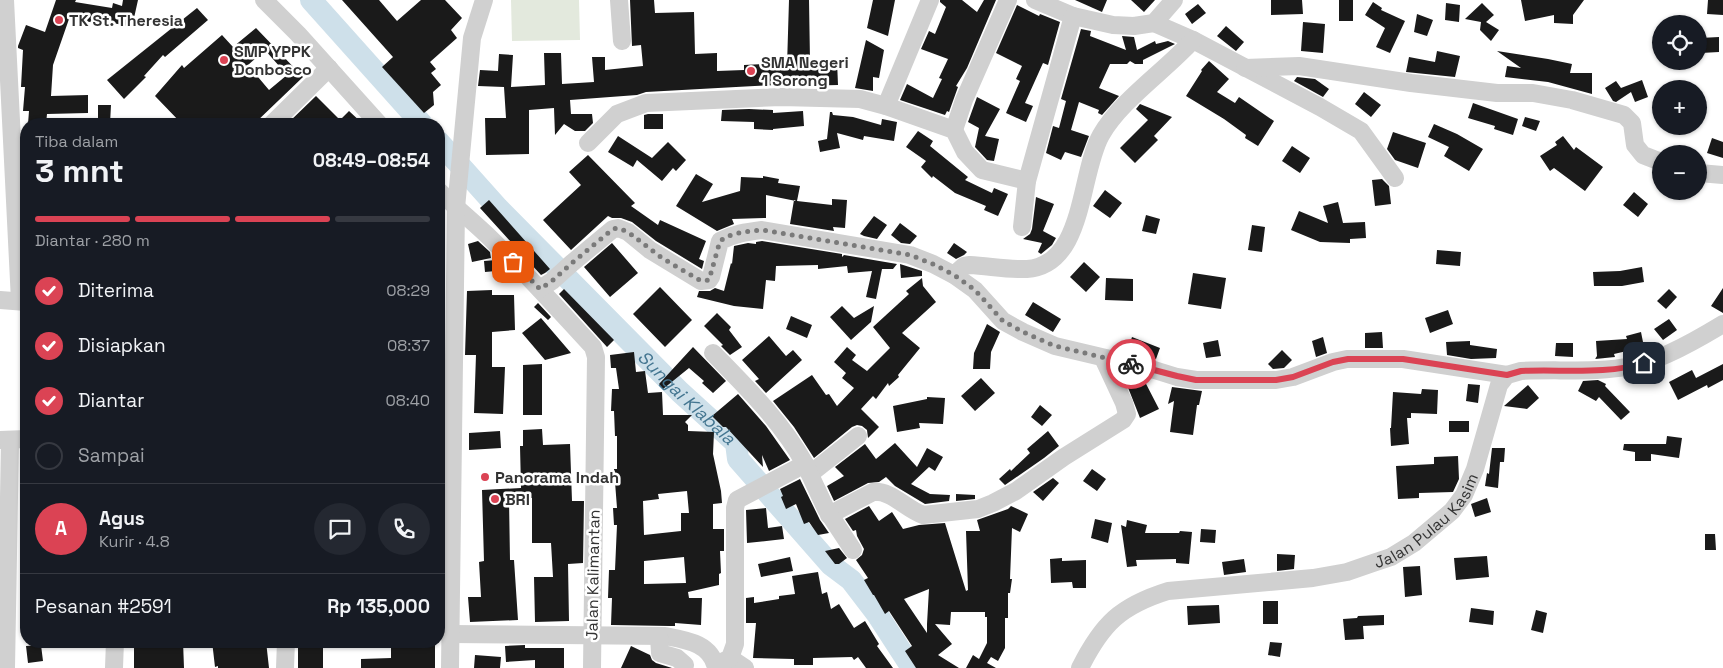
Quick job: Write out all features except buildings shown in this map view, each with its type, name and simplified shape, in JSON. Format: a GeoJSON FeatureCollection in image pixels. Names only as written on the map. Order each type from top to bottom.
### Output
{"type":"FeatureCollection","features":[{"type":"Feature","properties":{"kind":"street"},"geometry":{"type":"LineString","coordinates":[[5,0],[5,98],[20,267]]}},
{"type":"Feature","properties":{"kind":"street"},"geometry":{"type":"LineString","coordinates":[[264,0],[298,34],[374,118]]}},
{"type":"Feature","properties":{"kind":"street"},"geometry":{"type":"LineString","coordinates":[[450,668],[456,208],[472,38],[484,0]]}},
{"type":"Feature","properties":{"kind":"street"},"geometry":{"type":"LineString","coordinates":[[619,0],[622,41]]}},
{"type":"Feature","properties":{"kind":"street"},"geometry":{"type":"LineString","coordinates":[[886,106],[930,0]]}},
{"type":"Feature","properties":{"kind":"street"},"geometry":{"type":"LineString","coordinates":[[954,130],[964,100],[1008,0]]}},
{"type":"Feature","properties":{"kind":"street"},"geometry":{"type":"LineString","coordinates":[[1035,0],[1073,16],[1113,25],[1134,26],[1154,22],[1193,40],[1320,107],[1360,131],[1395,178]]}},
{"type":"Feature","properties":{"kind":"street"},"geometry":{"type":"LineString","coordinates":[[1154,22],[1174,0]]}},
{"type":"Feature","properties":{"kind":"street"},"geometry":{"type":"LineString","coordinates":[[1022,227],[1027,181],[1073,16]]}},
{"type":"Feature","properties":{"kind":"street"},"geometry":{"type":"LineString","coordinates":[[954,275],[964,266],[970,265],[1027,269],[1047,263],[1062,252],[1076,221],[1094,148],[1102,133],[1120,111],[1193,40]]}},
{"type":"Feature","properties":{"kind":"street"},"geometry":{"type":"LineString","coordinates":[[1245,68],[1299,66],[1411,83],[1497,93],[1533,93],[1572,100],[1624,116],[1632,123],[1635,145],[1643,154],[1652,158]]}},
{"type":"Feature","properties":{"kind":"street"},"geometry":{"type":"LineString","coordinates":[[278,118],[329,68]]}},
{"type":"Feature","properties":{"kind":"street"},"geometry":{"type":"LineString","coordinates":[[588,144],[617,114],[646,103],[781,97],[860,99],[954,130],[966,152],[982,170],[1027,181]]}},
{"type":"Feature","properties":{"kind":"street"},"geometry":{"type":"LineString","coordinates":[[1707,174],[1723,175]]}},
{"type":"Feature","properties":{"kind":"street","name":"Jalan Kalimantan"},"geometry":{"type":"LineString","coordinates":[[445,197],[546,285],[593,347],[596,357],[592,668]]}},
{"type":"Feature","properties":{"kind":"street"},"geometry":{"type":"LineString","coordinates":[[546,285],[613,229],[618,228],[628,232],[650,250],[696,280],[705,281],[711,277],[720,241],[728,236],[742,232],[762,230],[910,255],[954,275],[975,290],[1003,321],[1055,346],[1196,380],[1276,380],[1293,377],[1333,362],[1348,359],[1403,359],[1507,375],[1521,371],[1614,369],[1634,366],[1655,359],[1723,324]]}},
{"type":"Feature","properties":{"kind":"street"},"geometry":{"type":"LineString","coordinates":[[0,300],[20,301]]}},
{"type":"Feature","properties":{"kind":"street"},"geometry":{"type":"LineString","coordinates":[[713,353],[776,420],[792,442],[829,514],[853,550]]}},
{"type":"Feature","properties":{"kind":"street"},"geometry":{"type":"LineString","coordinates":[[829,514],[873,492],[881,491],[914,512],[923,515],[978,509],[1016,491],[1064,456],[1124,420],[1127,414],[1124,403],[1103,358]]}},
{"type":"Feature","properties":{"kind":"street","name":"Jalan Pulau Kasim"},"geometry":{"type":"LineString","coordinates":[[1080,668],[1091,645],[1105,626],[1124,610],[1145,598],[1168,591],[1313,578],[1347,572],[1391,557],[1414,543],[1452,511],[1464,495],[1475,469],[1499,385],[1507,375]]}},
{"type":"Feature","properties":{"kind":"street"},"geometry":{"type":"LineString","coordinates":[[721,664],[735,644],[735,508],[737,500],[775,478],[807,469],[858,436]]}},
{"type":"Feature","properties":{"kind":"street"},"geometry":{"type":"LineString","coordinates":[[6,668],[12,440]]}},
{"type":"Feature","properties":{"kind":"street"},"geometry":{"type":"LineString","coordinates":[[450,634],[659,636],[691,640],[706,649],[721,664],[746,668]]}},
{"type":"Feature","properties":{"kind":"street"},"geometry":{"type":"LineString","coordinates":[[659,636],[660,653],[677,658],[686,665]]}},
{"type":"Feature","properties":{"kind":"street"},"geometry":{"type":"LineString","coordinates":[[114,668],[115,648]]}},
{"type":"Feature","properties":{"kind":"street"},"geometry":{"type":"LineString","coordinates":[[285,668],[286,648]]}},
{"type":"Feature","properties":{"kind":"shaded area"},"geometry":{"type":"Polygon","coordinates":[[[511,0],[579,0],[580,40],[512,41],[511,0]]]}},
{"type":"Feature","properties":{"kind":"waterway","name":"Sungai Klabala"},"geometry":{"type":"LineString","coordinates":[[311,0],[417,118]]}},
{"type":"Feature","properties":{"kind":"waterway","name":"Sungai Klabala"},"geometry":{"type":"LineString","coordinates":[[445,149],[498,208],[680,392],[736,443],[738,459],[831,565],[851,580],[877,614],[912,668]]}},
{"type":"Feature","properties":{"kind":"way so far"},"geometry":{"type":"LineString","coordinates":[[513,262],[540,289],[613,229],[618,228],[628,232],[650,250],[696,280],[701,281],[709,280],[711,277],[720,241],[728,236],[742,232],[762,230],[812,238],[910,255],[933,264],[954,275],[975,290],[1003,321],[1023,332],[1055,346],[1131,364]]}},
{"type":"Feature","properties":{"kind":"place","name":"TK St. Theresia"},"geometry":{"type":"Point","coordinates":[59,20]}},
{"type":"Feature","properties":{"kind":"place","name":"SMP YPPK Donbosco"},"geometry":{"type":"Point","coordinates":[224,60]}},
{"type":"Feature","properties":{"kind":"place","name":"SMA Negeri 1 Sorong"},"geometry":{"type":"Point","coordinates":[751,71]}},
{"type":"Feature","properties":{"kind":"place","name":"Panorama Indah"},"geometry":{"type":"Point","coordinates":[485,477]}},
{"type":"Feature","properties":{"kind":"place","name":"BRI"},"geometry":{"type":"Point","coordinates":[495,499]}},
{"type":"Feature","properties":{"kind":"route"},"geometry":{"type":"LineString","coordinates":[[1131,364],[1196,380],[1276,380],[1293,377],[1333,362],[1348,359],[1403,359],[1507,375],[1521,371],[1538,370],[1614,369],[1644,363]]}}]}
